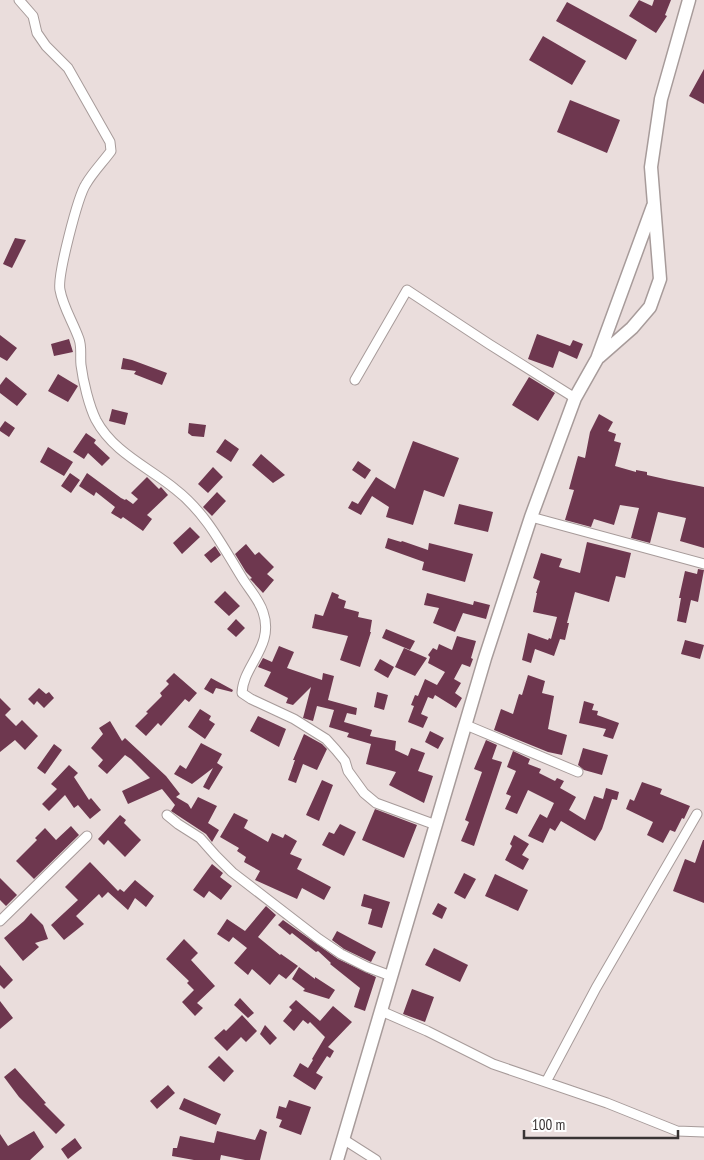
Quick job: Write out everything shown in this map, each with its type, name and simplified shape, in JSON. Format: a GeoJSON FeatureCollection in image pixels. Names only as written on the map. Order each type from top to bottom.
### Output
{"type":"FeatureCollection","features":[{"type":"Feature","properties":{"kind":"main road"},"geometry":{"type":"LineString","coordinates":[[597,359],[632,328],[650,306],[660,279],[651,167],[661,99],[690,0]]}},
{"type":"Feature","properties":{"kind":"main road"},"geometry":{"type":"LineString","coordinates":[[337,1160],[466,725],[531,517],[575,398],[597,359],[653,206]]}},
{"type":"Feature","properties":{"kind":"street"},"geometry":{"type":"LineString","coordinates":[[19,0],[33,16],[37,33],[46,46],[68,68],[110,142],[111,151],[86,183],[80,194],[62,265],[59,287],[63,302],[80,342],[81,367],[90,404],[96,419],[103,431],[120,448],[192,504],[218,538],[263,610],[267,629],[256,658],[243,684],[242,693],[251,700],[294,719],[326,740],[344,761],[348,771],[364,793],[376,803],[436,825]]}},
{"type":"Feature","properties":{"kind":"street"},"geometry":{"type":"LineString","coordinates":[[355,380],[407,290],[575,398]]}},
{"type":"Feature","properties":{"kind":"street"},"geometry":{"type":"LineString","coordinates":[[531,517],[704,564]]}},
{"type":"Feature","properties":{"kind":"street"},"geometry":{"type":"LineString","coordinates":[[466,725],[578,772]]}},
{"type":"Feature","properties":{"kind":"street"},"geometry":{"type":"LineString","coordinates":[[546,1082],[596,988],[697,814]]}},
{"type":"Feature","properties":{"kind":"street"},"geometry":{"type":"LineString","coordinates":[[167,815],[200,838],[232,872],[319,939],[367,967],[392,976]]}},
{"type":"Feature","properties":{"kind":"street"},"geometry":{"type":"LineString","coordinates":[[0,921],[87,836]]}},
{"type":"Feature","properties":{"kind":"street"},"geometry":{"type":"LineString","coordinates":[[381,1011],[427,1031],[493,1064],[607,1103],[677,1131],[704,1132]]}},
{"type":"Feature","properties":{"kind":"street"},"geometry":{"type":"LineString","coordinates":[[343,1140],[376,1160]]}},
{"type":"Feature","properties":{"kind":"building"},"geometry":{"type":"Polygon","coordinates":[[[639,0],[652,6],[654,0],[671,0],[665,15],[667,16],[656,33],[629,16],[639,0]]]}},
{"type":"Feature","properties":{"kind":"building"},"geometry":{"type":"Polygon","coordinates":[[[567,2],[637,40],[626,60],[556,21],[567,2]]]}},
{"type":"Feature","properties":{"kind":"building"},"geometry":{"type":"Polygon","coordinates":[[[543,36],[586,61],[572,85],[529,60],[543,36]]]}},
{"type":"Feature","properties":{"kind":"building"},"geometry":{"type":"Polygon","coordinates":[[[704,69],[704,104],[689,96],[704,69]]]}},
{"type":"Feature","properties":{"kind":"building"},"geometry":{"type":"Polygon","coordinates":[[[570,100],[620,120],[607,153],[557,132],[570,100]]]}},
{"type":"Feature","properties":{"kind":"building"},"geometry":{"type":"Polygon","coordinates":[[[15,238],[26,240],[12,268],[3,264],[15,238]]]}},
{"type":"Feature","properties":{"kind":"building"},"geometry":{"type":"Polygon","coordinates":[[[537,334],[570,346],[573,340],[583,344],[577,359],[559,351],[553,368],[528,359],[537,334]]]}},
{"type":"Feature","properties":{"kind":"building"},"geometry":{"type":"Polygon","coordinates":[[[0,335],[17,348],[7,361],[0,357],[0,335]]]}},
{"type":"Feature","properties":{"kind":"building"},"geometry":{"type":"Polygon","coordinates":[[[69,339],[73,352],[54,356],[51,344],[69,339]]]}},
{"type":"Feature","properties":{"kind":"building"},"geometry":{"type":"Polygon","coordinates":[[[123,358],[167,373],[162,385],[134,374],[136,371],[121,369],[123,358]]]}},
{"type":"Feature","properties":{"kind":"building"},"geometry":{"type":"Polygon","coordinates":[[[58,374],[78,386],[68,402],[48,391],[58,374]]]}},
{"type":"Feature","properties":{"kind":"building"},"geometry":{"type":"Polygon","coordinates":[[[6,377],[27,394],[17,406],[0,393],[0,385],[6,377]]]}},
{"type":"Feature","properties":{"kind":"building"},"geometry":{"type":"Polygon","coordinates":[[[529,377],[555,393],[538,421],[512,405],[529,377]]]}},
{"type":"Feature","properties":{"kind":"building"},"geometry":{"type":"Polygon","coordinates":[[[112,409],[128,413],[125,425],[109,421],[112,409]]]}},
{"type":"Feature","properties":{"kind":"building"},"geometry":{"type":"Polygon","coordinates":[[[599,414],[613,422],[608,431],[616,434],[614,441],[621,443],[615,466],[636,472],[636,470],[647,472],[647,475],[704,487],[704,548],[680,541],[686,518],[658,512],[650,543],[631,538],[639,508],[620,505],[614,525],[594,519],[591,527],[565,520],[574,490],[569,489],[578,456],[585,458],[590,432],[599,414]]]}},
{"type":"Feature","properties":{"kind":"building"},"geometry":{"type":"Polygon","coordinates":[[[5,421],[15,428],[9,437],[0,431],[5,421]]]}},
{"type":"Feature","properties":{"kind":"building"},"geometry":{"type":"Polygon","coordinates":[[[189,423],[206,425],[204,437],[192,436],[188,433],[189,423]]]}},
{"type":"Feature","properties":{"kind":"building"},"geometry":{"type":"Polygon","coordinates":[[[86,433],[96,440],[94,443],[110,458],[102,466],[88,453],[84,459],[73,452],[86,433]]]}},
{"type":"Feature","properties":{"kind":"building"},"geometry":{"type":"Polygon","coordinates":[[[225,439],[239,449],[231,462],[216,452],[225,439]]]}},
{"type":"Feature","properties":{"kind":"building"},"geometry":{"type":"Polygon","coordinates":[[[413,441],[459,458],[444,497],[424,490],[413,525],[386,517],[389,507],[372,496],[361,515],[348,508],[352,501],[358,504],[376,477],[395,489],[413,441]]]}},
{"type":"Feature","properties":{"kind":"building"},"geometry":{"type":"Polygon","coordinates":[[[48,447],[73,462],[64,476],[40,462],[48,447]]]}},
{"type":"Feature","properties":{"kind":"building"},"geometry":{"type":"Polygon","coordinates":[[[261,454],[285,475],[273,483],[252,465],[261,454]]]}},
{"type":"Feature","properties":{"kind":"building"},"geometry":{"type":"Polygon","coordinates":[[[358,461],[371,470],[365,479],[352,470],[358,461]]]}},
{"type":"Feature","properties":{"kind":"building"},"geometry":{"type":"Polygon","coordinates":[[[213,467],[223,477],[208,493],[198,484],[213,467]]]}},
{"type":"Feature","properties":{"kind":"building"},"geometry":{"type":"Polygon","coordinates":[[[70,473],[80,480],[71,493],[61,486],[70,473]]]}},
{"type":"Feature","properties":{"kind":"building"},"geometry":{"type":"Polygon","coordinates":[[[87,473],[121,498],[133,504],[138,499],[131,493],[147,477],[159,489],[161,487],[168,495],[147,515],[152,519],[143,531],[123,517],[121,519],[111,513],[115,507],[96,492],[94,496],[79,486],[87,473]]]}},
{"type":"Feature","properties":{"kind":"building"},"geometry":{"type":"Polygon","coordinates":[[[217,492],[226,501],[212,516],[203,507],[217,492]]]}},
{"type":"Feature","properties":{"kind":"building"},"geometry":{"type":"Polygon","coordinates":[[[459,504],[493,512],[488,532],[454,524],[459,504]]]}},
{"type":"Feature","properties":{"kind":"building"},"geometry":{"type":"Polygon","coordinates":[[[190,527],[200,537],[182,554],[173,543],[190,527]]]}},
{"type":"Feature","properties":{"kind":"building"},"geometry":{"type":"Polygon","coordinates":[[[388,538],[428,550],[429,543],[473,554],[465,582],[422,570],[424,562],[385,548],[388,538]]]}},
{"type":"Feature","properties":{"kind":"building"},"geometry":{"type":"Polygon","coordinates":[[[587,542],[631,553],[625,578],[616,576],[609,602],[575,592],[567,623],[569,623],[565,640],[560,639],[554,656],[535,649],[531,663],[522,660],[528,633],[548,640],[549,638],[551,639],[557,617],[533,612],[540,581],[533,578],[541,553],[562,559],[559,567],[580,573],[587,542]]]}},
{"type":"Feature","properties":{"kind":"building"},"geometry":{"type":"Polygon","coordinates":[[[246,544],[255,555],[259,552],[274,567],[267,574],[274,580],[263,593],[250,579],[252,578],[235,554],[246,544]]]}},
{"type":"Feature","properties":{"kind":"building"},"geometry":{"type":"Polygon","coordinates":[[[215,546],[221,555],[211,563],[204,555],[215,546]]]}},
{"type":"Feature","properties":{"kind":"building"},"geometry":{"type":"Polygon","coordinates":[[[698,569],[704,570],[698,602],[691,600],[686,623],[677,621],[681,598],[679,598],[685,571],[697,574],[698,569]]]}},
{"type":"Feature","properties":{"kind":"building"},"geometry":{"type":"Polygon","coordinates":[[[225,591],[240,606],[229,616],[214,602],[225,591]]]}},
{"type":"Feature","properties":{"kind":"building"},"geometry":{"type":"Polygon","coordinates":[[[332,592],[339,595],[338,598],[346,601],[344,608],[359,612],[358,617],[372,620],[371,632],[360,667],[340,660],[348,636],[312,628],[315,614],[323,616],[332,592]]]}},
{"type":"Feature","properties":{"kind":"building"},"geometry":{"type":"Polygon","coordinates":[[[427,593],[473,605],[474,601],[490,605],[486,619],[463,613],[455,632],[433,623],[439,608],[424,605],[427,593]]]}},
{"type":"Feature","properties":{"kind":"building"},"geometry":{"type":"Polygon","coordinates":[[[236,619],[245,628],[236,637],[227,629],[236,619]]]}},
{"type":"Feature","properties":{"kind":"building"},"geometry":{"type":"Polygon","coordinates":[[[386,629],[415,641],[410,650],[382,638],[386,629]]]}},
{"type":"Feature","properties":{"kind":"building"},"geometry":{"type":"Polygon","coordinates":[[[457,636],[476,641],[470,667],[462,664],[454,679],[461,683],[455,693],[462,698],[456,708],[435,695],[433,699],[428,697],[421,714],[428,717],[423,728],[408,722],[414,706],[411,705],[415,695],[418,696],[425,679],[437,685],[445,672],[428,663],[430,657],[428,655],[433,648],[437,650],[439,644],[452,650],[457,636]]]}},
{"type":"Feature","properties":{"kind":"building"},"geometry":{"type":"Polygon","coordinates":[[[685,640],[704,645],[700,659],[681,654],[685,640]]]}},
{"type":"Feature","properties":{"kind":"building"},"geometry":{"type":"Polygon","coordinates":[[[279,646],[294,652],[287,668],[322,680],[323,673],[334,676],[328,700],[357,708],[356,715],[347,713],[344,722],[372,730],[370,736],[396,741],[395,750],[408,756],[411,748],[425,753],[418,771],[433,776],[424,803],[389,785],[396,772],[366,764],[371,744],[347,737],[349,733],[329,727],[334,710],[317,706],[313,721],[303,718],[311,687],[293,705],[286,703],[288,698],[264,686],[271,672],[258,667],[263,658],[272,662],[279,646]]]}},
{"type":"Feature","properties":{"kind":"building"},"geometry":{"type":"Polygon","coordinates":[[[404,648],[427,658],[415,676],[395,667],[404,648]]]}},
{"type":"Feature","properties":{"kind":"building"},"geometry":{"type":"Polygon","coordinates":[[[380,659],[394,667],[388,678],[374,670],[380,659]]]}},
{"type":"Feature","properties":{"kind":"building"},"geometry":{"type":"Polygon","coordinates":[[[174,673],[197,693],[189,702],[185,699],[161,726],[158,723],[146,736],[135,726],[162,696],[160,693],[169,684],[166,681],[174,673]]]}},
{"type":"Feature","properties":{"kind":"building"},"geometry":{"type":"Polygon","coordinates":[[[528,675],[545,681],[542,693],[554,696],[548,729],[567,735],[562,755],[548,752],[494,730],[501,709],[513,714],[519,694],[522,695],[528,675]]]}},
{"type":"Feature","properties":{"kind":"building"},"geometry":{"type":"Polygon","coordinates":[[[211,678],[233,690],[232,692],[216,688],[213,694],[204,689],[211,678]]]}},
{"type":"Feature","properties":{"kind":"building"},"geometry":{"type":"Polygon","coordinates":[[[39,688],[46,694],[49,692],[54,698],[44,708],[37,701],[34,705],[28,699],[39,688]]]}},
{"type":"Feature","properties":{"kind":"building"},"geometry":{"type":"Polygon","coordinates":[[[377,692],[388,695],[384,710],[374,707],[377,692]]]}},
{"type":"Feature","properties":{"kind":"building"},"geometry":{"type":"Polygon","coordinates":[[[0,698],[11,709],[5,715],[16,726],[22,720],[38,736],[25,750],[15,740],[0,752],[0,698]]]}},
{"type":"Feature","properties":{"kind":"building"},"geometry":{"type":"Polygon","coordinates":[[[584,701],[594,704],[592,710],[598,711],[597,715],[619,723],[613,739],[603,736],[606,729],[579,723],[584,701]]]}},
{"type":"Feature","properties":{"kind":"building"},"geometry":{"type":"Polygon","coordinates":[[[200,709],[211,716],[209,720],[215,724],[205,739],[188,727],[200,709]]]}},
{"type":"Feature","properties":{"kind":"building"},"geometry":{"type":"Polygon","coordinates":[[[258,716],[286,729],[279,747],[250,731],[258,716]]]}},
{"type":"Feature","properties":{"kind":"building"},"geometry":{"type":"Polygon","coordinates":[[[110,721],[122,741],[125,738],[166,776],[180,794],[176,797],[188,804],[191,809],[198,797],[217,806],[208,823],[219,830],[212,842],[206,834],[171,811],[175,805],[162,789],[128,804],[122,791],[150,778],[125,755],[107,774],[98,766],[103,760],[91,748],[103,734],[99,728],[110,721]]]}},
{"type":"Feature","properties":{"kind":"building"},"geometry":{"type":"Polygon","coordinates":[[[430,731],[444,738],[438,749],[425,742],[430,731]]]}},
{"type":"Feature","properties":{"kind":"building"},"geometry":{"type":"Polygon","coordinates":[[[304,734],[327,749],[317,770],[303,764],[296,783],[288,780],[295,760],[293,760],[304,734]]]}},
{"type":"Feature","properties":{"kind":"building"},"geometry":{"type":"Polygon","coordinates":[[[486,740],[497,745],[492,759],[502,762],[474,846],[461,841],[469,822],[465,820],[482,772],[474,769],[486,740]]]}},
{"type":"Feature","properties":{"kind":"building"},"geometry":{"type":"Polygon","coordinates":[[[201,743],[222,754],[217,763],[223,767],[209,790],[203,787],[213,768],[192,784],[174,774],[180,765],[186,769],[201,743]]]}},
{"type":"Feature","properties":{"kind":"building"},"geometry":{"type":"Polygon","coordinates":[[[54,744],[62,750],[45,774],[37,768],[54,744]]]}},
{"type":"Feature","properties":{"kind":"building"},"geometry":{"type":"Polygon","coordinates":[[[583,748],[608,755],[602,775],[584,770],[578,765],[583,748]]]}},
{"type":"Feature","properties":{"kind":"building"},"geometry":{"type":"Polygon","coordinates":[[[513,751],[530,759],[528,764],[541,769],[539,773],[555,781],[557,778],[564,781],[560,788],[576,797],[569,810],[585,820],[594,796],[603,799],[606,788],[619,792],[617,800],[612,799],[602,829],[595,841],[561,821],[555,831],[550,828],[543,843],[528,836],[540,814],[547,818],[554,803],[528,790],[517,814],[505,809],[511,796],[506,794],[516,771],[507,767],[513,751]]]}},
{"type":"Feature","properties":{"kind":"building"},"geometry":{"type":"Polygon","coordinates":[[[69,765],[78,773],[74,777],[89,800],[91,798],[101,810],[90,819],[78,805],[74,808],[65,795],[49,811],[42,804],[57,789],[51,784],[69,765]]]}},
{"type":"Feature","properties":{"kind":"building"},"geometry":{"type":"Polygon","coordinates":[[[322,780],[333,785],[319,821],[306,815],[322,780]]]}},
{"type":"Feature","properties":{"kind":"building"},"geometry":{"type":"Polygon","coordinates":[[[642,782],[662,789],[660,794],[690,806],[675,832],[670,830],[663,843],[647,835],[653,822],[626,809],[630,799],[634,801],[642,782]]]}},
{"type":"Feature","properties":{"kind":"building"},"geometry":{"type":"Polygon","coordinates":[[[375,809],[417,825],[404,858],[362,840],[375,809]]]}},
{"type":"Feature","properties":{"kind":"building"},"geometry":{"type":"Polygon","coordinates":[[[234,813],[248,820],[244,828],[268,842],[272,833],[283,838],[285,834],[297,841],[290,854],[302,859],[297,869],[331,887],[324,900],[302,888],[297,899],[255,880],[260,871],[244,862],[246,857],[237,851],[239,848],[220,837],[234,813]]]}},
{"type":"Feature","properties":{"kind":"building"},"geometry":{"type":"Polygon","coordinates":[[[120,815],[126,820],[124,823],[141,840],[125,857],[108,840],[104,845],[98,839],[120,815]]]}},
{"type":"Feature","properties":{"kind":"building"},"geometry":{"type":"Polygon","coordinates":[[[340,824],[356,832],[344,856],[322,845],[329,832],[334,834],[340,824]]]}},
{"type":"Feature","properties":{"kind":"building"},"geometry":{"type":"Polygon","coordinates":[[[71,826],[79,835],[34,879],[16,861],[37,840],[35,838],[45,828],[56,840],[71,826]]]}},
{"type":"Feature","properties":{"kind":"building"},"geometry":{"type":"Polygon","coordinates":[[[514,835],[529,844],[522,855],[529,859],[523,870],[505,860],[512,846],[510,844],[514,835]]]}},
{"type":"Feature","properties":{"kind":"building"},"geometry":{"type":"Polygon","coordinates":[[[703,840],[704,903],[673,891],[685,859],[695,863],[703,840]]]}},
{"type":"Feature","properties":{"kind":"building"},"geometry":{"type":"Polygon","coordinates":[[[90,862],[118,891],[120,889],[124,892],[135,880],[154,896],[146,907],[135,898],[128,910],[108,892],[102,898],[99,894],[76,916],[84,924],[64,940],[51,925],[78,900],[65,887],[90,862]]]}},
{"type":"Feature","properties":{"kind":"building"},"geometry":{"type":"Polygon","coordinates":[[[212,864],[223,873],[220,877],[232,886],[221,900],[209,891],[204,898],[193,890],[212,864]]]}},
{"type":"Feature","properties":{"kind":"building"},"geometry":{"type":"Polygon","coordinates":[[[464,873],[476,879],[465,899],[454,893],[464,873]]]}},
{"type":"Feature","properties":{"kind":"building"},"geometry":{"type":"Polygon","coordinates":[[[495,874],[528,890],[518,911],[485,896],[495,874]]]}},
{"type":"Feature","properties":{"kind":"building"},"geometry":{"type":"Polygon","coordinates":[[[0,878],[17,895],[6,906],[0,900],[0,878]]]}},
{"type":"Feature","properties":{"kind":"building"},"geometry":{"type":"Polygon","coordinates":[[[364,894],[390,902],[382,928],[368,924],[372,909],[361,906],[364,894]]]}},
{"type":"Feature","properties":{"kind":"building"},"geometry":{"type":"Polygon","coordinates":[[[438,903],[447,908],[442,919],[432,914],[438,903]]]}},
{"type":"Feature","properties":{"kind":"building"},"geometry":{"type":"Polygon","coordinates":[[[266,906],[276,915],[258,937],[280,955],[298,966],[286,979],[279,974],[270,985],[252,969],[248,975],[234,963],[247,948],[233,937],[229,942],[217,934],[227,919],[245,931],[266,906]]]}},
{"type":"Feature","properties":{"kind":"building"},"geometry":{"type":"Polygon","coordinates":[[[31,913],[43,925],[48,939],[35,943],[39,947],[23,961],[4,938],[31,913]]]}},
{"type":"Feature","properties":{"kind":"building"},"geometry":{"type":"Polygon","coordinates":[[[283,920],[338,959],[376,977],[365,1011],[354,1007],[360,988],[330,964],[318,951],[316,952],[292,933],[290,935],[278,925],[283,920]]]}},
{"type":"Feature","properties":{"kind":"building"},"geometry":{"type":"Polygon","coordinates":[[[337,931],[376,952],[371,962],[344,949],[332,940],[337,931]]]}},
{"type":"Feature","properties":{"kind":"building"},"geometry":{"type":"Polygon","coordinates":[[[184,939],[198,953],[191,960],[215,986],[197,1003],[203,1008],[195,1016],[182,1002],[194,990],[187,983],[189,981],[166,959],[184,939]]]}},
{"type":"Feature","properties":{"kind":"building"},"geometry":{"type":"Polygon","coordinates":[[[434,948],[468,965],[460,982],[425,965],[434,948]]]}},
{"type":"Feature","properties":{"kind":"building"},"geometry":{"type":"Polygon","coordinates":[[[0,965],[13,980],[4,989],[0,985],[0,965]]]}},
{"type":"Feature","properties":{"kind":"building"},"geometry":{"type":"Polygon","coordinates":[[[299,967],[335,990],[329,999],[303,991],[305,989],[292,979],[299,967]]]}},
{"type":"Feature","properties":{"kind":"building"},"geometry":{"type":"Polygon","coordinates":[[[412,989],[434,997],[425,1022],[403,1014],[412,989]]]}},
{"type":"Feature","properties":{"kind":"building"},"geometry":{"type":"Polygon","coordinates":[[[240,998],[254,1013],[248,1018],[234,1005],[240,998]]]}},
{"type":"Feature","properties":{"kind":"building"},"geometry":{"type":"Polygon","coordinates":[[[296,1000],[320,1021],[333,1006],[352,1022],[328,1047],[334,1051],[330,1058],[327,1056],[316,1073],[323,1077],[315,1090],[293,1076],[300,1063],[308,1068],[325,1037],[310,1022],[308,1024],[303,1020],[294,1031],[283,1021],[292,1010],[289,1007],[296,1000]]]}},
{"type":"Feature","properties":{"kind":"building"},"geometry":{"type":"Polygon","coordinates":[[[0,1001],[13,1018],[0,1029],[0,1001]]]}},
{"type":"Feature","properties":{"kind":"building"},"geometry":{"type":"Polygon","coordinates":[[[242,1015],[257,1031],[246,1042],[241,1037],[227,1051],[214,1038],[224,1029],[226,1031],[242,1015]]]}},
{"type":"Feature","properties":{"kind":"building"},"geometry":{"type":"Polygon","coordinates":[[[265,1025],[277,1038],[270,1045],[260,1034],[265,1025]]]}},
{"type":"Feature","properties":{"kind":"building"},"geometry":{"type":"Polygon","coordinates":[[[219,1056],[234,1071],[224,1082],[208,1067],[219,1056]]]}},
{"type":"Feature","properties":{"kind":"building"},"geometry":{"type":"Polygon","coordinates":[[[15,1068],[46,1103],[44,1104],[65,1125],[56,1134],[19,1097],[4,1077],[15,1068]]]}},
{"type":"Feature","properties":{"kind":"building"},"geometry":{"type":"Polygon","coordinates":[[[168,1085],[175,1093],[157,1109],[150,1101],[168,1085]]]}},
{"type":"Feature","properties":{"kind":"building"},"geometry":{"type":"Polygon","coordinates":[[[184,1098],[221,1114],[216,1125],[179,1109],[184,1098]]]}},
{"type":"Feature","properties":{"kind":"building"},"geometry":{"type":"Polygon","coordinates":[[[289,1100],[311,1107],[301,1135],[279,1127],[282,1120],[276,1118],[279,1106],[286,1108],[289,1100]]]}},
{"type":"Feature","properties":{"kind":"building"},"geometry":{"type":"Polygon","coordinates":[[[260,1129],[267,1132],[260,1160],[245,1160],[221,1155],[220,1160],[194,1160],[172,1156],[173,1148],[177,1148],[180,1136],[214,1143],[217,1131],[255,1140],[260,1129]]]}},
{"type":"Feature","properties":{"kind":"building"},"geometry":{"type":"Polygon","coordinates":[[[34,1131],[44,1147],[30,1160],[0,1160],[0,1134],[8,1146],[34,1131]]]}},
{"type":"Feature","properties":{"kind":"building"},"geometry":{"type":"Polygon","coordinates":[[[75,1138],[82,1148],[68,1159],[61,1149],[75,1138]]]}}]}
